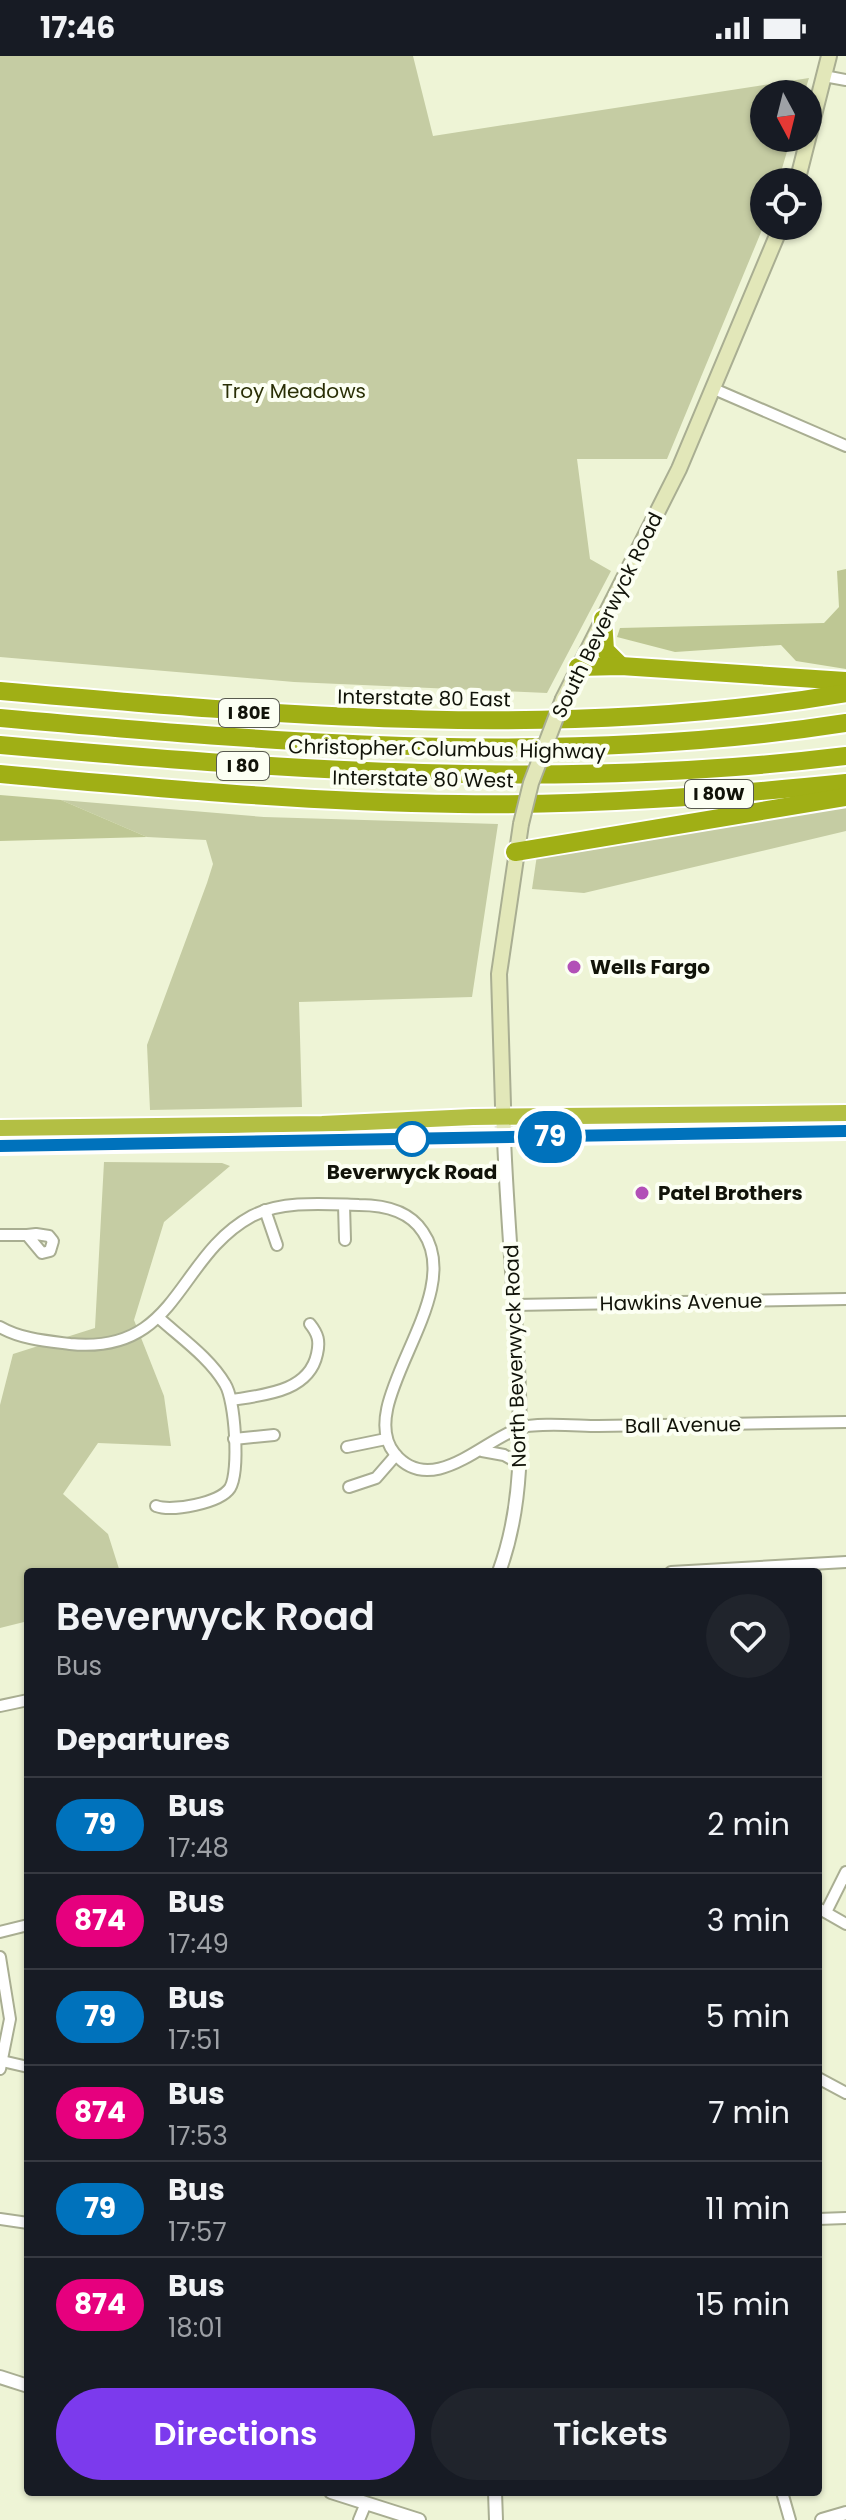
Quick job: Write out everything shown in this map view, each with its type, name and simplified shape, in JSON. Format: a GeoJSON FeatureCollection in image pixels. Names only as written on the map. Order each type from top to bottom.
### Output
{"type":"FeatureCollection","features":[{"type":"Feature","properties":{"kind":"highway"},"geometry":{"type":"LineString","coordinates":[[603,619],[605,650],[621,666]]}},
{"type":"Feature","properties":{"kind":"highway"},"geometry":{"type":"LineString","coordinates":[[578,667],[621,666],[846,681]]}},
{"type":"Feature","properties":{"kind":"highway","name":"Interstate 80 East"},"geometry":{"type":"LineString","coordinates":[[0,691],[327,718],[498,722],[588,720],[740,708],[846,693]]}},
{"type":"Feature","properties":{"kind":"highway","name":"Christopher Columbus Highway"},"geometry":{"type":"LineString","coordinates":[[0,718],[277,741],[522,747],[674,742],[846,723]]}},
{"type":"Feature","properties":{"kind":"highway","name":"Christopher Columbus Highway"},"geometry":{"type":"LineString","coordinates":[[0,745],[276,769],[486,776],[684,770],[846,756]]}},
{"type":"Feature","properties":{"kind":"highway","name":"Interstate 80 West"},"geometry":{"type":"LineString","coordinates":[[0,774],[303,799],[461,804],[686,797],[846,783]]}},
{"type":"Feature","properties":{"kind":"highway"},"geometry":{"type":"LineString","coordinates":[[592,800],[846,774]]}},
{"type":"Feature","properties":{"kind":"highway"},"geometry":{"type":"LineString","coordinates":[[515,852],[846,797]]}},
{"type":"Feature","properties":{"kind":"highway"},"geometry":{"type":"LineString","coordinates":[[0,1128],[846,1113]]}},
{"type":"Feature","properties":{"kind":"highway"},"geometry":{"type":"LineString","coordinates":[[0,1146],[846,1131]]}},
{"type":"Feature","properties":{"kind":"main road"},"geometry":{"type":"LineString","coordinates":[[801,168],[829,56]]}},
{"type":"Feature","properties":{"kind":"main road","name":"South Beverwyck Road"},"geometry":{"type":"LineString","coordinates":[[504,1138],[498,987],[515,852],[536,769],[578,667],[679,469],[775,240]]}},
{"type":"Feature","properties":{"kind":"street"},"geometry":{"type":"LineString","coordinates":[[824,76],[846,80]]}},
{"type":"Feature","properties":{"kind":"street"},"geometry":{"type":"LineString","coordinates":[[714,389],[846,446]]}},
{"type":"Feature","properties":{"kind":"street","name":"North Beverwyck Road"},"geometry":{"type":"LineString","coordinates":[[500,1568],[516,1509],[520,1464],[515,1305],[504,1138]]}},
{"type":"Feature","properties":{"kind":"street"},"geometry":{"type":"LineString","coordinates":[[344,1205],[345,1240]]}},
{"type":"Feature","properties":{"kind":"street"},"geometry":{"type":"LineString","coordinates":[[0,1327],[21,1336],[100,1345],[136,1335],[159,1318],[227,1235],[252,1216],[265,1210],[375,1206],[403,1213],[421,1228],[435,1263],[433,1289],[387,1411],[386,1439],[396,1455],[408,1465],[433,1468],[482,1451],[520,1427]]}},
{"type":"Feature","properties":{"kind":"street"},"geometry":{"type":"LineString","coordinates":[[265,1210],[277,1245]]}},
{"type":"Feature","properties":{"kind":"street"},"geometry":{"type":"LineString","coordinates":[[0,1235],[27,1235]]}},
{"type":"Feature","properties":{"kind":"street","name":"Hawkins Avenue"},"geometry":{"type":"LineString","coordinates":[[515,1305],[846,1299]]}},
{"type":"Feature","properties":{"kind":"street"},"geometry":{"type":"LineString","coordinates":[[156,1506],[169,1511],[224,1496],[232,1485],[236,1470],[232,1400],[225,1384],[199,1354],[159,1318]]}},
{"type":"Feature","properties":{"kind":"street"},"geometry":{"type":"LineString","coordinates":[[232,1400],[286,1389],[306,1374],[318,1349],[319,1339],[310,1324]]}},
{"type":"Feature","properties":{"kind":"street","name":"Ball Avenue"},"geometry":{"type":"LineString","coordinates":[[520,1427],[846,1422]]}},
{"type":"Feature","properties":{"kind":"street"},"geometry":{"type":"LineString","coordinates":[[234,1439],[274,1435]]}},
{"type":"Feature","properties":{"kind":"street"},"geometry":{"type":"LineString","coordinates":[[347,1447],[386,1439]]}},
{"type":"Feature","properties":{"kind":"street"},"geometry":{"type":"LineString","coordinates":[[482,1451],[504,1455],[520,1464]]}},
{"type":"Feature","properties":{"kind":"street"},"geometry":{"type":"LineString","coordinates":[[349,1487],[376,1478],[396,1455]]}},
{"type":"Feature","properties":{"kind":"street"},"geometry":{"type":"LineString","coordinates":[[794,1568],[846,1562]]}},
{"type":"Feature","properties":{"kind":"street"},"geometry":{"type":"LineString","coordinates":[[0,1706],[24,1701]]}},
{"type":"Feature","properties":{"kind":"street"},"geometry":{"type":"LineString","coordinates":[[846,1872],[822,1910],[846,1924]]}},
{"type":"Feature","properties":{"kind":"street"},"geometry":{"type":"LineString","coordinates":[[0,1932],[24,1926]]}},
{"type":"Feature","properties":{"kind":"street"},"geometry":{"type":"LineString","coordinates":[[0,1957],[9,2006],[1,2065],[24,2067]]}},
{"type":"Feature","properties":{"kind":"street"},"geometry":{"type":"LineString","coordinates":[[822,2080],[846,2093]]}},
{"type":"Feature","properties":{"kind":"street"},"geometry":{"type":"LineString","coordinates":[[822,2219],[846,2218]]}},
{"type":"Feature","properties":{"kind":"street"},"geometry":{"type":"LineString","coordinates":[[0,2219],[24,2222]]}},
{"type":"Feature","properties":{"kind":"street"},"geometry":{"type":"LineString","coordinates":[[0,2378],[24,2385]]}},
{"type":"Feature","properties":{"kind":"street"},"geometry":{"type":"LineString","coordinates":[[344,2496],[419,2520]]}},
{"type":"Feature","properties":{"kind":"street"},"geometry":{"type":"LineString","coordinates":[[495,2496],[496,2520]]}},
{"type":"Feature","properties":{"kind":"street"},"geometry":{"type":"LineString","coordinates":[[783,2496],[790,2520]]}},
{"type":"Feature","properties":{"kind":"street"},"geometry":{"type":"LineString","coordinates":[[359,2520],[366,2503]]}},
{"type":"Feature","properties":{"kind":"street"},"geometry":{"type":"LineString","coordinates":[[822,2520],[846,2513]]}},
{"type":"Feature","properties":{"kind":"green space","name":"Troy Meadows"},"geometry":{"type":"Polygon","coordinates":[[[0,56],[413,56],[433,136],[750,87],[750,152],[787,152],[782,168],[750,168],[750,240],[758,240],[667,459],[577,459],[590,559],[611,571],[547,693],[294,682],[0,657],[0,56]]]}},
{"type":"Feature","properties":{"kind":"green space"},"geometry":{"type":"Polygon","coordinates":[[[846,569],[846,669],[796,661],[781,645],[675,652],[617,637],[620,628],[824,623],[839,607],[837,571],[846,569]]]}},
{"type":"Feature","properties":{"kind":"green space"},"geometry":{"type":"Polygon","coordinates":[[[0,795],[61,800],[147,837],[0,841],[0,795]]]}},
{"type":"Feature","properties":{"kind":"green space"},"geometry":{"type":"Polygon","coordinates":[[[61,800],[264,817],[498,824],[472,997],[299,1002],[302,1107],[150,1110],[147,1045],[213,864],[206,840],[147,837],[61,800]]]}},
{"type":"Feature","properties":{"kind":"green space"},"geometry":{"type":"Polygon","coordinates":[[[846,804],[846,831],[584,893],[532,889],[537,855],[846,804]]]}},
{"type":"Feature","properties":{"kind":"green space"},"geometry":{"type":"Polygon","coordinates":[[[104,1162],[222,1163],[230,1166],[164,1222],[134,1320],[164,1396],[171,1446],[98,1443],[63,1494],[108,1534],[119,1568],[24,1568],[24,1622],[0,1628],[0,1405],[13,1354],[95,1328],[104,1162]]]}},
{"type":"Feature","properties":{"kind":"bus line","name":"79"},"geometry":{"type":"LineString","coordinates":[[0,1146],[846,1131]]}},
{"type":"Feature","properties":{"kind":"place","name":"Wells Fargo"},"geometry":{"type":"Point","coordinates":[574,967]}},
{"type":"Feature","properties":{"kind":"place","name":"Beverwyck Road"},"geometry":{"type":"Point","coordinates":[412,1139]}},
{"type":"Feature","properties":{"kind":"place","name":"Patel Brothers"},"geometry":{"type":"Point","coordinates":[642,1193]}}]}
